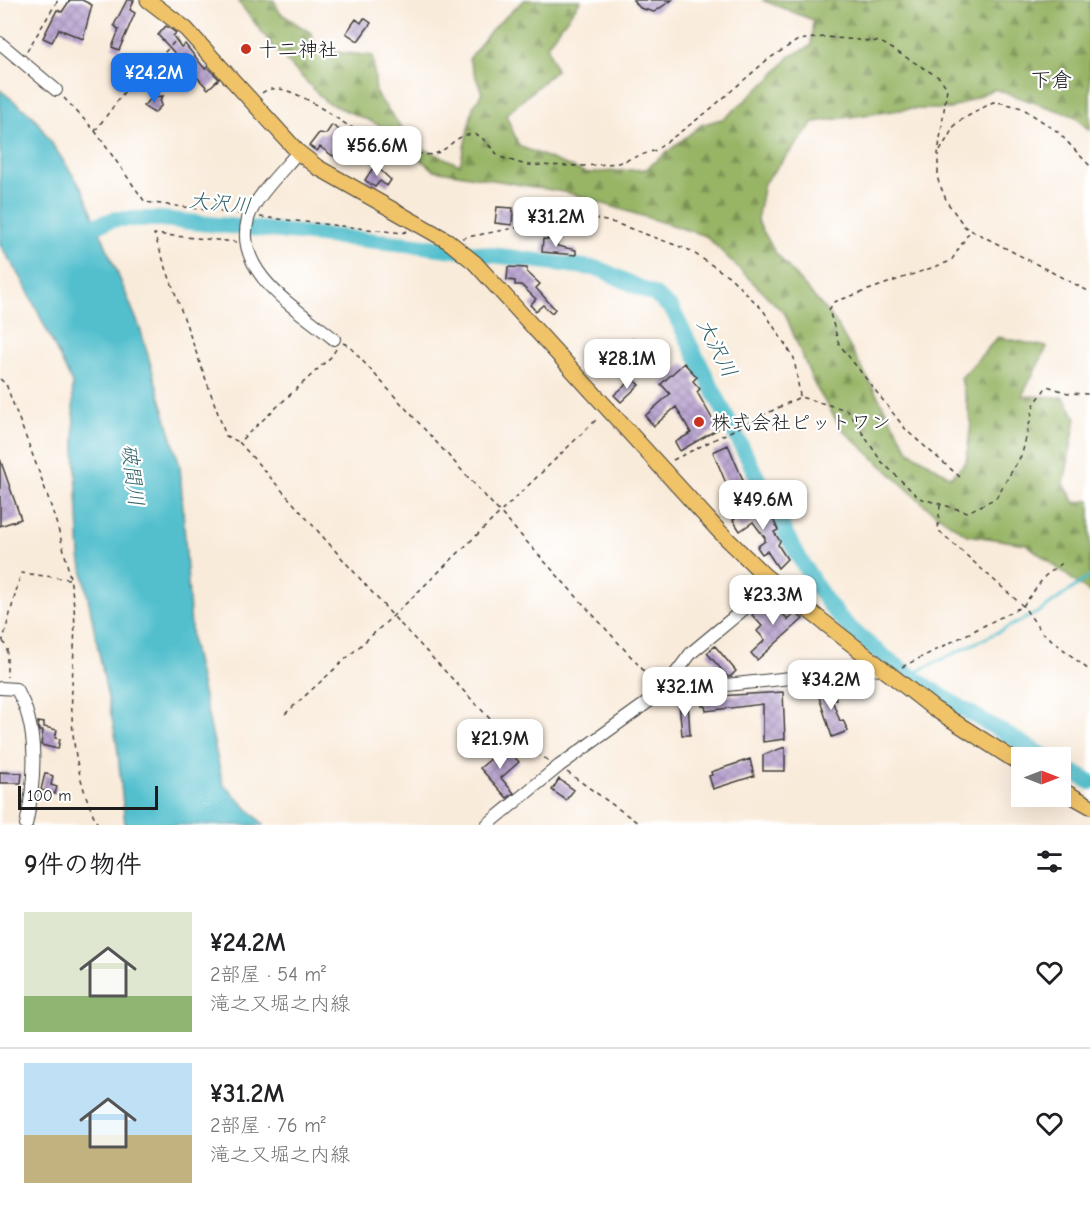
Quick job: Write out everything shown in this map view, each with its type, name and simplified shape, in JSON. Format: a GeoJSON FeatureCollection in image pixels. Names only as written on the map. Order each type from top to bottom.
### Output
{"type":"FeatureCollection","features":[{"type":"Feature","properties":{"kind":"main road"},"geometry":{"type":"LineString","coordinates":[[148,0],[186,29],[298,152],[317,167],[449,242],[475,263],[718,531],[774,584],[933,708],[1011,758]]}},
{"type":"Feature","properties":{"kind":"main road"},"geometry":{"type":"LineString","coordinates":[[1071,795],[1090,806]]}},
{"type":"Feature","properties":{"kind":"street"},"geometry":{"type":"LineString","coordinates":[[0,43],[56,90]]}},
{"type":"Feature","properties":{"kind":"street"},"geometry":{"type":"LineString","coordinates":[[298,152],[249,217],[247,243],[251,263],[264,280],[334,339]]}},
{"type":"Feature","properties":{"kind":"street"},"geometry":{"type":"LineString","coordinates":[[488,825],[559,766],[662,692],[691,653],[774,584]]}},
{"type":"Feature","properties":{"kind":"street"},"geometry":{"type":"LineString","coordinates":[[662,692],[885,671]]}},
{"type":"Feature","properties":{"kind":"street"},"geometry":{"type":"LineString","coordinates":[[4,687],[16,689],[23,700],[32,742],[30,806],[26,825]]}},
{"type":"Feature","properties":{"kind":"path"},"geometry":{"type":"LineString","coordinates":[[22,60],[58,0]]}},
{"type":"Feature","properties":{"kind":"path"},"geometry":{"type":"LineString","coordinates":[[95,131],[151,56],[165,53],[186,29]]}},
{"type":"Feature","properties":{"kind":"path"},"geometry":{"type":"LineString","coordinates":[[252,101],[268,88],[287,88],[352,128],[415,153],[435,154],[462,135],[474,134],[481,137],[500,157],[526,165],[583,166],[618,163],[656,150],[707,112],[767,60],[798,40],[849,39],[881,42],[940,78],[947,88],[938,154],[938,180],[947,202],[965,227],[1090,292]]}},
{"type":"Feature","properties":{"kind":"path"},"geometry":{"type":"LineString","coordinates":[[56,90],[95,131],[145,202],[249,217],[403,233],[417,223]]}},
{"type":"Feature","properties":{"kind":"path"},"geometry":{"type":"LineString","coordinates":[[938,154],[956,123],[993,102],[1022,108],[1058,132],[1090,166]]}},
{"type":"Feature","properties":{"kind":"path"},"geometry":{"type":"LineString","coordinates":[[449,242],[520,227],[569,213],[615,223],[689,250],[730,277],[763,310],[794,358],[800,397]]}},
{"type":"Feature","properties":{"kind":"path"},"geometry":{"type":"LineString","coordinates":[[960,477],[907,431],[839,344],[829,309],[834,302],[951,261],[971,231]]}},
{"type":"Feature","properties":{"kind":"path"},"geometry":{"type":"LineString","coordinates":[[247,243],[154,234],[226,436],[239,442],[393,616],[508,738],[559,766],[641,825]]}},
{"type":"Feature","properties":{"kind":"path"},"geometry":{"type":"LineString","coordinates":[[239,442],[332,356],[336,348],[334,339]]}},
{"type":"Feature","properties":{"kind":"path"},"geometry":{"type":"LineString","coordinates":[[334,339],[349,346],[662,692]]}},
{"type":"Feature","properties":{"kind":"path"},"geometry":{"type":"LineString","coordinates":[[0,380],[6,384],[59,528],[75,615],[72,713],[74,742],[78,771],[88,806],[98,825]]}},
{"type":"Feature","properties":{"kind":"path"},"geometry":{"type":"LineString","coordinates":[[661,466],[800,397],[847,410],[881,461],[919,498],[968,512],[996,498],[1022,454],[1034,405],[1047,386],[1068,393],[1090,394]]}},
{"type":"Feature","properties":{"kind":"path"},"geometry":{"type":"LineString","coordinates":[[285,714],[393,616],[606,410]]}},
{"type":"Feature","properties":{"kind":"path"},"geometry":{"type":"LineString","coordinates":[[940,504],[938,530],[1023,606],[1042,632],[1090,671]]}},
{"type":"Feature","properties":{"kind":"path"},"geometry":{"type":"LineString","coordinates":[[885,671],[1023,606],[1045,576],[1065,561]]}},
{"type":"Feature","properties":{"kind":"path"},"geometry":{"type":"LineString","coordinates":[[4,687],[7,649],[1,639],[21,573],[70,579]]}},
{"type":"Feature","properties":{"kind":"green space"},"geometry":{"type":"Polygon","coordinates":[[[237,0],[274,0],[280,13],[311,33],[317,50],[373,56],[376,94],[415,145],[460,165],[473,107],[482,93],[469,59],[492,29],[524,0],[581,0],[547,45],[556,70],[506,115],[519,146],[586,173],[646,169],[701,125],[725,118],[772,77],[790,56],[811,46],[813,20],[762,0],[1090,0],[1090,131],[1074,116],[994,89],[950,109],[907,109],[815,122],[764,183],[757,220],[775,252],[835,321],[909,451],[951,477],[966,462],[971,423],[961,378],[998,337],[1047,347],[1022,396],[1063,397],[1076,418],[1064,484],[1075,503],[1090,500],[1090,593],[1026,544],[967,535],[929,509],[841,428],[814,384],[785,314],[706,236],[569,193],[434,170],[377,124],[326,102],[275,49],[237,0]]]}},
{"type":"Feature","properties":{"kind":"water","name":"破間川"},"geometry":{"type":"Polygon","coordinates":[[[0,90],[34,117],[83,190],[140,328],[180,466],[192,642],[223,784],[264,825],[125,825],[117,744],[80,557],[72,383],[22,279],[0,245],[0,90]]]}},
{"type":"Feature","properties":{"kind":"building"},"geometry":{"type":"Polygon","coordinates":[[[70,0],[82,0],[92,5],[83,39],[59,29],[52,42],[43,38],[57,10],[62,12],[70,0]]]}},
{"type":"Feature","properties":{"kind":"building"},"geometry":{"type":"Polygon","coordinates":[[[127,0],[134,0],[130,10],[135,13],[119,50],[112,47],[119,30],[114,25],[127,0]]]}},
{"type":"Feature","properties":{"kind":"building"},"geometry":{"type":"Polygon","coordinates":[[[633,0],[672,0],[654,12],[640,8],[633,0]]]}},
{"type":"Feature","properties":{"kind":"building"},"geometry":{"type":"Polygon","coordinates":[[[364,18],[371,23],[358,41],[346,33],[356,19],[361,23],[364,18]]]}},
{"type":"Feature","properties":{"kind":"building"},"geometry":{"type":"Polygon","coordinates":[[[166,26],[176,33],[173,36],[181,47],[185,44],[205,69],[207,67],[219,79],[208,89],[158,35],[166,26]]]}},
{"type":"Feature","properties":{"kind":"building"},"geometry":{"type":"Polygon","coordinates":[[[163,96],[160,100],[162,105],[154,113],[143,106],[153,97],[163,96]]]}},
{"type":"Feature","properties":{"kind":"building"},"geometry":{"type":"Polygon","coordinates":[[[332,125],[348,136],[333,156],[320,147],[317,151],[309,146],[319,133],[326,134],[332,125]]]}},
{"type":"Feature","properties":{"kind":"building"},"geometry":{"type":"Polygon","coordinates":[[[360,139],[374,145],[372,149],[378,152],[374,160],[354,151],[360,139]]]}},
{"type":"Feature","properties":{"kind":"building"},"geometry":{"type":"Polygon","coordinates":[[[375,165],[391,180],[387,186],[380,181],[375,187],[365,180],[375,165]]]}},
{"type":"Feature","properties":{"kind":"building"},"geometry":{"type":"Polygon","coordinates":[[[497,207],[513,208],[512,225],[495,223],[497,207]]]}},
{"type":"Feature","properties":{"kind":"building"},"geometry":{"type":"Polygon","coordinates":[[[543,239],[558,240],[557,246],[576,250],[576,255],[542,252],[543,239]]]}},
{"type":"Feature","properties":{"kind":"building"},"geometry":{"type":"Polygon","coordinates":[[[508,267],[527,268],[527,272],[540,284],[536,288],[555,309],[552,313],[543,305],[536,311],[530,305],[536,299],[521,285],[515,285],[515,281],[507,280],[508,267]]]}},
{"type":"Feature","properties":{"kind":"building"},"geometry":{"type":"Polygon","coordinates":[[[633,339],[647,354],[635,366],[620,351],[633,339]]]}},
{"type":"Feature","properties":{"kind":"building"},"geometry":{"type":"Polygon","coordinates":[[[684,363],[697,377],[693,381],[700,389],[697,392],[718,429],[680,451],[675,442],[691,433],[676,407],[654,426],[645,416],[670,394],[661,384],[684,363]]]}},
{"type":"Feature","properties":{"kind":"building"},"geometry":{"type":"Polygon","coordinates":[[[633,379],[639,385],[621,402],[614,395],[633,379]]]}},
{"type":"Feature","properties":{"kind":"building"},"geometry":{"type":"Polygon","coordinates":[[[728,445],[743,480],[728,488],[713,452],[728,445]]]}},
{"type":"Feature","properties":{"kind":"building"},"geometry":{"type":"Polygon","coordinates":[[[0,459],[21,519],[0,526],[0,459]]]}},
{"type":"Feature","properties":{"kind":"building"},"geometry":{"type":"Polygon","coordinates":[[[761,501],[774,521],[778,530],[774,532],[780,541],[778,545],[787,559],[778,568],[767,551],[762,554],[757,547],[765,541],[765,538],[753,522],[740,531],[733,520],[743,510],[745,513],[761,501]]]}},
{"type":"Feature","properties":{"kind":"building"},"geometry":{"type":"Polygon","coordinates":[[[773,597],[782,607],[779,609],[788,620],[796,613],[803,619],[757,660],[751,653],[765,640],[757,631],[762,626],[752,615],[773,597]]]}},
{"type":"Feature","properties":{"kind":"building"},"geometry":{"type":"Polygon","coordinates":[[[715,646],[736,671],[731,676],[728,677],[707,653],[715,646]]]}},
{"type":"Feature","properties":{"kind":"building"},"geometry":{"type":"Polygon","coordinates":[[[832,685],[836,699],[832,700],[840,721],[843,720],[848,731],[832,737],[817,691],[832,685]]]}},
{"type":"Feature","properties":{"kind":"building"},"geometry":{"type":"Polygon","coordinates":[[[783,692],[785,739],[763,742],[763,704],[706,711],[705,706],[702,706],[702,697],[783,692]]]}},
{"type":"Feature","properties":{"kind":"building"},"geometry":{"type":"Polygon","coordinates":[[[688,701],[690,735],[682,735],[679,702],[688,701]]]}},
{"type":"Feature","properties":{"kind":"building"},"geometry":{"type":"Polygon","coordinates":[[[38,722],[44,723],[44,727],[57,730],[55,738],[60,739],[58,749],[41,745],[43,731],[39,731],[38,722]]]}},
{"type":"Feature","properties":{"kind":"building"},"geometry":{"type":"Polygon","coordinates":[[[505,747],[519,762],[501,778],[514,793],[507,798],[480,768],[505,747]]]}},
{"type":"Feature","properties":{"kind":"building"},"geometry":{"type":"Polygon","coordinates":[[[785,747],[785,771],[763,771],[763,755],[785,747]]]}},
{"type":"Feature","properties":{"kind":"building"},"geometry":{"type":"Polygon","coordinates":[[[750,759],[754,776],[713,789],[709,776],[712,775],[711,772],[750,759]]]}},
{"type":"Feature","properties":{"kind":"building"},"geometry":{"type":"Polygon","coordinates":[[[0,772],[22,773],[21,783],[0,783],[0,772]]]}},
{"type":"Feature","properties":{"kind":"building"},"geometry":{"type":"Polygon","coordinates":[[[45,773],[53,776],[51,785],[57,787],[55,794],[41,790],[45,773]]]}},
{"type":"Feature","properties":{"kind":"building"},"geometry":{"type":"Polygon","coordinates":[[[559,779],[574,790],[566,800],[552,790],[559,779]]]}},
{"type":"Feature","properties":{"kind":"waterway","name":"大沢川"},"geometry":{"type":"LineString","coordinates":[[75,231],[116,219],[161,219],[416,245],[600,269],[655,295],[672,309],[787,536],[829,605],[846,624],[892,663],[969,713],[1029,747]]}},
{"type":"Feature","properties":{"kind":"waterway"},"geometry":{"type":"LineString","coordinates":[[910,675],[1041,611],[1090,576]]}},
{"type":"Feature","properties":{"kind":"waterway","name":"大沢川"},"geometry":{"type":"LineString","coordinates":[[1071,771],[1090,782]]}},
{"type":"Feature","properties":{"kind":"place","name":"十二神社"},"geometry":{"type":"Point","coordinates":[246,49]}},
{"type":"Feature","properties":{"kind":"place","name":"株式会社ピットワン"},"geometry":{"type":"Point","coordinates":[699,422]}},
{"type":"Feature","properties":{"kind":"district","name":"下倉"},"geometry":{"type":"Point","coordinates":[1051,80]}}]}
